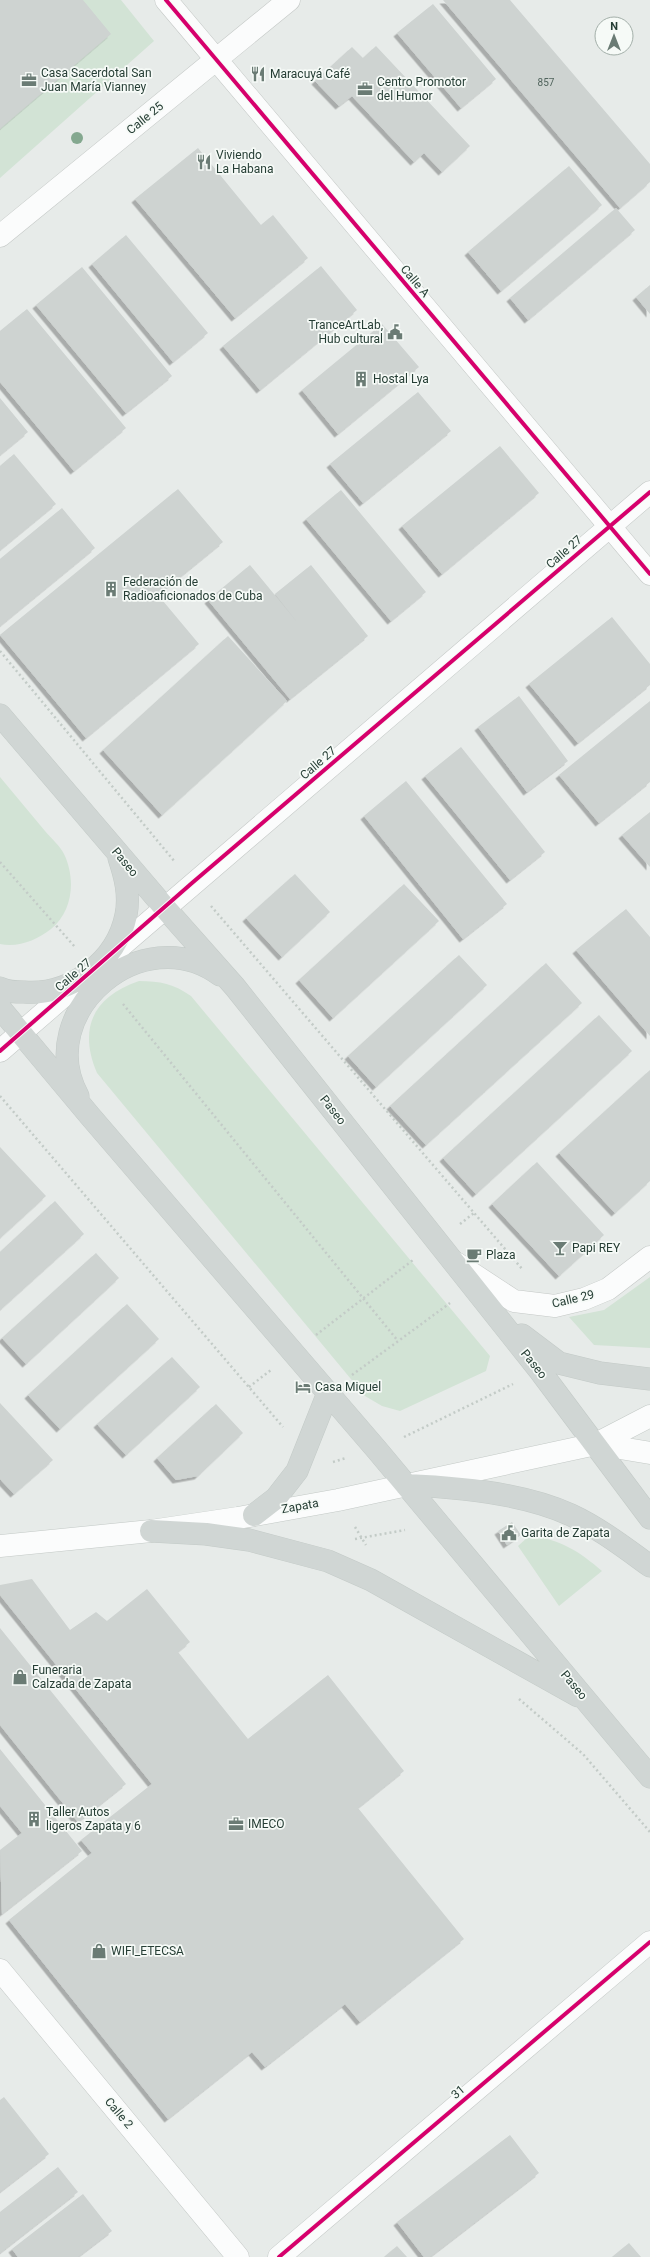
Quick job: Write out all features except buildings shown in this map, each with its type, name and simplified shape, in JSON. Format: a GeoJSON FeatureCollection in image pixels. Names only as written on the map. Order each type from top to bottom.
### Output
{"type":"FeatureCollection","features":[{"type":"Feature","properties":{"kind":"main road","name":"Paseo"},"geometry":{"type":"LineString","coordinates":[[0,715],[165,908],[235,987],[540,1371],[650,1518]]}},
{"type":"Feature","properties":{"kind":"main road"},"geometry":{"type":"LineString","coordinates":[[90,1116],[72,1084],[67,1056],[71,1028],[83,1001],[115,944],[126,914],[127,883],[117,852]]}},
{"type":"Feature","properties":{"kind":"main road"},"geometry":{"type":"LineString","coordinates":[[0,988],[36,993],[68,986],[99,974],[156,958],[185,960],[205,967],[212,970],[235,987]]}},
{"type":"Feature","properties":{"kind":"main road","name":"Paseo"},"geometry":{"type":"LineString","coordinates":[[0,1008],[90,1116],[377,1450],[650,1777]]}},
{"type":"Feature","properties":{"kind":"main road"},"geometry":{"type":"LineString","coordinates":[[443,1250],[523,1336],[559,1363],[600,1374],[650,1379]]}},
{"type":"Feature","properties":{"kind":"main road"},"geometry":{"type":"LineString","coordinates":[[254,1515],[276,1498],[287,1486],[305,1455],[328,1393]]}},
{"type":"Feature","properties":{"kind":"main road"},"geometry":{"type":"LineString","coordinates":[[406,1485],[447,1487],[479,1492],[552,1508],[590,1526],[650,1566]]}},
{"type":"Feature","properties":{"kind":"main road"},"geometry":{"type":"LineString","coordinates":[[151,1531],[206,1534],[249,1540],[328,1561],[371,1580],[589,1703]]}},
{"type":"Feature","properties":{"kind":"street","name":"Calle A"},"geometry":{"type":"LineString","coordinates":[[166,0],[216,62],[650,574]]}},
{"type":"Feature","properties":{"kind":"street","name":"Calle 25"},"geometry":{"type":"LineString","coordinates":[[0,236],[216,62],[289,0]]}},
{"type":"Feature","properties":{"kind":"street","name":"Calle 27"},"geometry":{"type":"LineString","coordinates":[[0,1051],[21,1033],[99,974],[192,883],[650,492]]}},
{"type":"Feature","properties":{"kind":"street","name":"Calle 29"},"geometry":{"type":"LineString","coordinates":[[443,1250],[514,1301],[554,1306],[584,1299],[608,1289],[650,1257]]}},
{"type":"Feature","properties":{"kind":"street","name":"Zapata"},"geometry":{"type":"LineString","coordinates":[[0,1546],[151,1531],[254,1515],[406,1485],[596,1444],[650,1416]]}},
{"type":"Feature","properties":{"kind":"street","name":"Zapata"},"geometry":{"type":"LineString","coordinates":[[596,1444],[650,1453]]}},
{"type":"Feature","properties":{"kind":"street","name":"31"},"geometry":{"type":"LineString","coordinates":[[279,2257],[650,1942]]}},
{"type":"Feature","properties":{"kind":"street","name":"Calle 2"},"geometry":{"type":"LineString","coordinates":[[0,1970],[238,2257]]}},
{"type":"Feature","properties":{"kind":"path"},"geometry":{"type":"LineString","coordinates":[[0,651],[192,883],[524,1271]]}},
{"type":"Feature","properties":{"kind":"path"},"geometry":{"type":"LineString","coordinates":[[0,862],[99,974],[398,1341]]}},
{"type":"Feature","properties":{"kind":"path"},"geometry":{"type":"LineString","coordinates":[[0,1096],[249,1387],[315,1467],[377,1450],[540,1371]]}},
{"type":"Feature","properties":{"kind":"path"},"geometry":{"type":"LineString","coordinates":[[249,1387],[363,1299],[443,1250],[474,1213]]}},
{"type":"Feature","properties":{"kind":"path"},"geometry":{"type":"LineString","coordinates":[[328,1393],[472,1287]]}},
{"type":"Feature","properties":{"kind":"green space"},"geometry":{"type":"Polygon","coordinates":[[[83,0],[121,0],[154,41],[0,178],[0,129],[83,0]]]}},
{"type":"Feature","properties":{"kind":"green space"},"geometry":{"type":"Polygon","coordinates":[[[0,777],[64,854],[68,864],[71,884],[68,904],[58,922],[40,937],[14,945],[0,944],[0,777]]]}},
{"type":"Feature","properties":{"kind":"green space"},"geometry":{"type":"Polygon","coordinates":[[[139,981],[173,986],[191,996],[490,1356],[486,1371],[400,1411],[382,1406],[365,1396],[97,1073],[91,1057],[89,1042],[90,1028],[94,1016],[100,1005],[110,996],[139,981]]]}},
{"type":"Feature","properties":{"kind":"green space"},"geometry":{"type":"Polygon","coordinates":[[[650,1277],[650,1348],[594,1345],[569,1317],[604,1310],[650,1277]]]}},
{"type":"Feature","properties":{"kind":"green space"},"geometry":{"type":"Polygon","coordinates":[[[529,1536],[540,1537],[568,1547],[586,1558],[602,1571],[559,1606],[518,1546],[529,1536]]]}},
{"type":"Feature","properties":{"kind":"cycle path"},"geometry":{"type":"LineString","coordinates":[[166,0],[650,574]]}},
{"type":"Feature","properties":{"kind":"cycle path"},"geometry":{"type":"LineString","coordinates":[[0,1051],[192,883],[650,492]]}},
{"type":"Feature","properties":{"kind":"cycle path"},"geometry":{"type":"LineString","coordinates":[[279,2257],[650,1942]]}},
{"type":"Feature","properties":{"kind":"place","name":"Maracuyá Café"},"geometry":{"type":"Point","coordinates":[258,74]}},
{"type":"Feature","properties":{"kind":"place","name":"Casa Sacerdotal San Juan María Vianney"},"geometry":{"type":"Point","coordinates":[29,80]}},
{"type":"Feature","properties":{"kind":"place","name":"Centro Promotor del Humor"},"geometry":{"type":"Point","coordinates":[365,89]}},
{"type":"Feature","properties":{"kind":"place","name":"Viviendo La Habana"},"geometry":{"type":"Point","coordinates":[204,162]}},
{"type":"Feature","properties":{"kind":"place","name":"TranceArtLab, Hub cultural"},"geometry":{"type":"Point","coordinates":[395,332]}},
{"type":"Feature","properties":{"kind":"place","name":"Hostal Lya"},"geometry":{"type":"Point","coordinates":[361,379]}},
{"type":"Feature","properties":{"kind":"place","name":"Federación de Radioaficionados de Cuba"},"geometry":{"type":"Point","coordinates":[111,589]}},
{"type":"Feature","properties":{"kind":"place","name":"Papi REY"},"geometry":{"type":"Point","coordinates":[560,1248]}},
{"type":"Feature","properties":{"kind":"place","name":"Plaza"},"geometry":{"type":"Point","coordinates":[474,1255]}},
{"type":"Feature","properties":{"kind":"place","name":"Casa Miguel"},"geometry":{"type":"Point","coordinates":[303,1387]}},
{"type":"Feature","properties":{"kind":"place","name":"Garita de Zapata"},"geometry":{"type":"Point","coordinates":[509,1533]}},
{"type":"Feature","properties":{"kind":"place","name":"Funeraria Calzada de Zapata"},"geometry":{"type":"Point","coordinates":[20,1677]}},
{"type":"Feature","properties":{"kind":"place","name":"Taller Autos ligeros Zapata y 6"},"geometry":{"type":"Point","coordinates":[34,1819]}},
{"type":"Feature","properties":{"kind":"place","name":"IMECO"},"geometry":{"type":"Point","coordinates":[236,1824]}},
{"type":"Feature","properties":{"kind":"place","name":"WIFI_ETECSA"},"geometry":{"type":"Point","coordinates":[99,1951]}}]}
